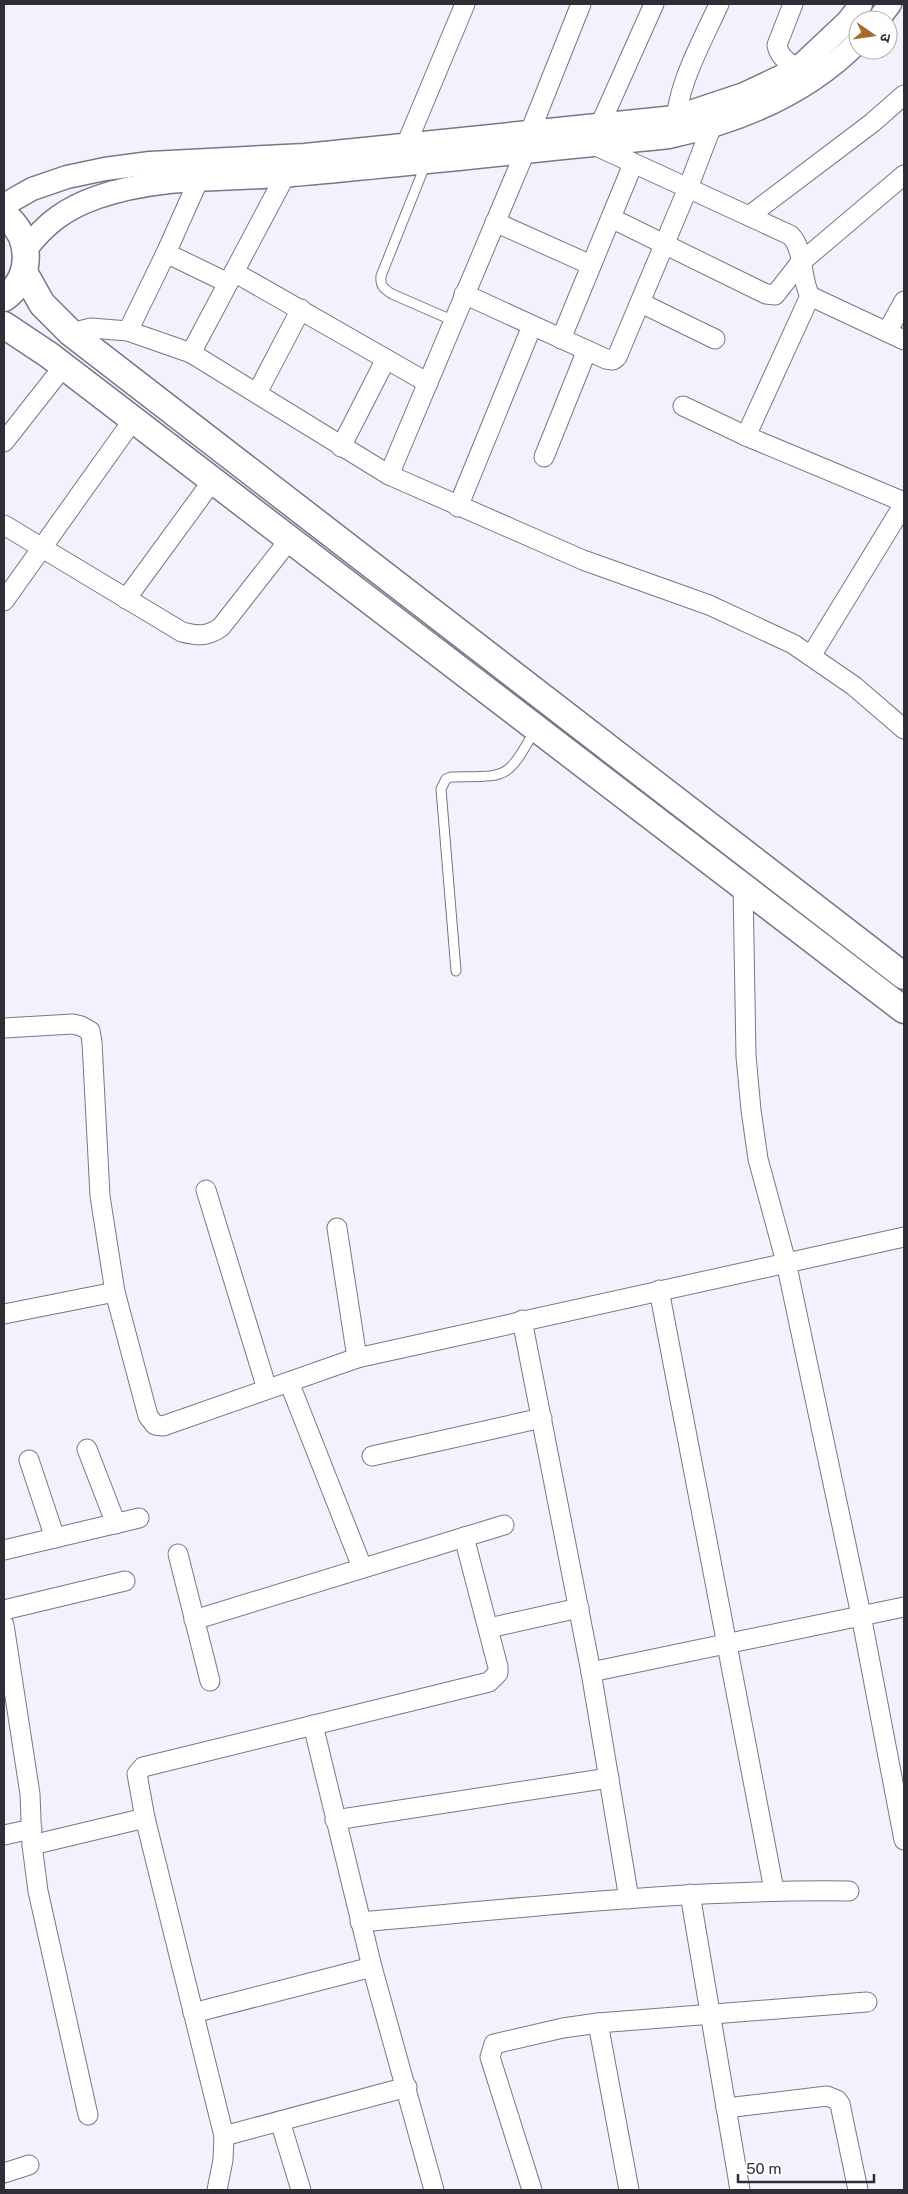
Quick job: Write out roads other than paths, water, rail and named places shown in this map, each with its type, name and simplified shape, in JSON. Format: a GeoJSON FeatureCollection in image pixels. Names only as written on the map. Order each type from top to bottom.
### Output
{"type":"FeatureCollection","features":[{"type":"Feature","properties":{"kind":"main road"},"geometry":{"type":"LineString","coordinates":[[4,215],[15,225],[25,261],[42,304],[71,333],[904,976]]}},
{"type":"Feature","properties":{"kind":"main road"},"geometry":{"type":"LineString","coordinates":[[4,298],[18,284],[25,261]]}},
{"type":"Feature","properties":{"kind":"main road"},"geometry":{"type":"LineString","coordinates":[[4,325],[49,354],[63,367],[904,1010]]}},
{"type":"Feature","properties":{"kind":"main road"},"geometry":{"type":"LineString","coordinates":[[717,866],[734,844]]}},
{"type":"Feature","properties":{"kind":"street"},"geometry":{"type":"LineString","coordinates":[[406,145],[465,4]]}},
{"type":"Feature","properties":{"kind":"street"},"geometry":{"type":"LineString","coordinates":[[389,475],[528,142],[581,4]]}},
{"type":"Feature","properties":{"kind":"street"},"geometry":{"type":"LineString","coordinates":[[597,135],[654,4]]}},
{"type":"Feature","properties":{"kind":"street"},"geometry":{"type":"LineString","coordinates":[[676,126],[682,90],[719,4]]}},
{"type":"Feature","properties":{"kind":"street"},"geometry":{"type":"LineString","coordinates":[[793,4],[777,45],[782,57],[797,69]]}},
{"type":"Feature","properties":{"kind":"street"},"geometry":{"type":"LineString","coordinates":[[676,126],[797,69],[848,21],[861,4]]}},
{"type":"Feature","properties":{"kind":"street"},"geometry":{"type":"LineString","coordinates":[[4,205],[32,189],[67,177],[105,169],[150,163],[305,155],[406,145],[528,142],[676,126],[711,128],[753,112],[803,87],[848,51]]}},
{"type":"Feature","properties":{"kind":"street"},"geometry":{"type":"LineString","coordinates":[[749,216],[872,124],[904,95]]}},
{"type":"Feature","properties":{"kind":"street"},"geometry":{"type":"LineString","coordinates":[[464,294],[606,359],[613,360],[617,357],[642,303],[711,128]]}},
{"type":"Feature","properties":{"kind":"street"},"geometry":{"type":"LineString","coordinates":[[597,135],[633,164],[790,235],[796,240],[799,249],[800,263],[806,288],[810,296],[896,336],[904,301]]}},
{"type":"Feature","properties":{"kind":"street"},"geometry":{"type":"LineString","coordinates":[[25,261],[43,227],[70,208],[98,197],[139,186],[199,179],[285,176],[426,162],[528,142]]}},
{"type":"Feature","properties":{"kind":"street"},"geometry":{"type":"LineString","coordinates":[[561,339],[633,164]]}},
{"type":"Feature","properties":{"kind":"street"},"geometry":{"type":"LineString","coordinates":[[191,353],[285,176]]}},
{"type":"Feature","properties":{"kind":"street"},"geometry":{"type":"LineString","coordinates":[[611,218],[771,295],[779,292],[800,263],[904,176]]}},
{"type":"Feature","properties":{"kind":"street"},"geometry":{"type":"LineString","coordinates":[[128,330],[166,253],[199,179]]}},
{"type":"Feature","properties":{"kind":"street"},"geometry":{"type":"LineString","coordinates":[[495,222],[591,265]]}},
{"type":"Feature","properties":{"kind":"street"},"geometry":{"type":"LineString","coordinates":[[166,253],[231,278],[301,309],[428,383]]}},
{"type":"Feature","properties":{"kind":"street"},"geometry":{"type":"LineString","coordinates":[[746,436],[810,296]]}},
{"type":"Feature","properties":{"kind":"street"},"geometry":{"type":"LineString","coordinates":[[642,303],[715,339]]}},
{"type":"Feature","properties":{"kind":"street"},"geometry":{"type":"LineString","coordinates":[[257,393],[301,309]]}},
{"type":"Feature","properties":{"kind":"street"},"geometry":{"type":"LineString","coordinates":[[458,507],[532,326]]}},
{"type":"Feature","properties":{"kind":"street"},"geometry":{"type":"LineString","coordinates":[[71,333],[91,328],[128,330],[191,353],[389,475],[458,507],[583,560],[710,606],[761,628],[811,656],[854,686],[904,729]]}},
{"type":"Feature","properties":{"kind":"street"},"geometry":{"type":"LineString","coordinates":[[544,457],[587,350]]}},
{"type":"Feature","properties":{"kind":"street"},"geometry":{"type":"LineString","coordinates":[[341,447],[386,359]]}},
{"type":"Feature","properties":{"kind":"street"},"geometry":{"type":"LineString","coordinates":[[4,442],[63,367]]}},
{"type":"Feature","properties":{"kind":"street"},"geometry":{"type":"LineString","coordinates":[[683,406],[902,512],[811,656]]}},
{"type":"Feature","properties":{"kind":"street"},"geometry":{"type":"LineString","coordinates":[[4,601],[134,420]]}},
{"type":"Feature","properties":{"kind":"street"},"geometry":{"type":"LineString","coordinates":[[126,599],[213,480]]}},
{"type":"Feature","properties":{"kind":"street"},"geometry":{"type":"LineString","coordinates":[[4,525],[182,632],[198,636],[212,634],[221,627],[290,540]]}},
{"type":"Feature","properties":{"kind":"street"},"geometry":{"type":"LineString","coordinates":[[743,886],[746,1056],[750,1110],[758,1159],[786,1262],[861,1615],[904,1840]]}},
{"type":"Feature","properties":{"kind":"street"},"geometry":{"type":"LineString","coordinates":[[4,1028],[73,1024],[90,1031],[100,1196],[115,1292],[148,1416],[156,1425],[169,1425],[357,1358],[904,1237]]}},
{"type":"Feature","properties":{"kind":"street"},"geometry":{"type":"LineString","coordinates":[[206,1190],[267,1389]]}},
{"type":"Feature","properties":{"kind":"street"},"geometry":{"type":"LineString","coordinates":[[337,1228],[357,1358]]}},
{"type":"Feature","properties":{"kind":"street"},"geometry":{"type":"LineString","coordinates":[[660,1290],[774,1890]]}},
{"type":"Feature","properties":{"kind":"street"},"geometry":{"type":"LineString","coordinates":[[4,1314],[115,1292]]}},
{"type":"Feature","properties":{"kind":"street"},"geometry":{"type":"LineString","coordinates":[[522,1320],[591,1672],[628,1899]]}},
{"type":"Feature","properties":{"kind":"street"},"geometry":{"type":"LineString","coordinates":[[289,1382],[362,1567]]}},
{"type":"Feature","properties":{"kind":"street"},"geometry":{"type":"LineString","coordinates":[[372,1456],[542,1418]]}},
{"type":"Feature","properties":{"kind":"street"},"geometry":{"type":"LineString","coordinates":[[88,1449],[116,1524]]}},
{"type":"Feature","properties":{"kind":"street"},"geometry":{"type":"LineString","coordinates":[[28,1460],[55,1538]]}},
{"type":"Feature","properties":{"kind":"street"},"geometry":{"type":"LineString","coordinates":[[4,1550],[139,1518]]}},
{"type":"Feature","properties":{"kind":"street"},"geometry":{"type":"LineString","coordinates":[[194,1620],[504,1525]]}},
{"type":"Feature","properties":{"kind":"street"},"geometry":{"type":"LineString","coordinates":[[217,2190],[223,2160],[224,2136],[145,1818],[137,1774],[143,1767],[489,1682],[498,1673],[498,1667],[464,1537]]}},
{"type":"Feature","properties":{"kind":"street"},"geometry":{"type":"LineString","coordinates":[[178,1554],[210,1681]]}},
{"type":"Feature","properties":{"kind":"street"},"geometry":{"type":"LineString","coordinates":[[4,1610],[125,1581]]}},
{"type":"Feature","properties":{"kind":"street"},"geometry":{"type":"LineString","coordinates":[[591,1672],[904,1607]]}},
{"type":"Feature","properties":{"kind":"street"},"geometry":{"type":"LineString","coordinates":[[489,1628],[579,1608]]}},
{"type":"Feature","properties":{"kind":"street"},"geometry":{"type":"LineString","coordinates":[[4,1625],[9,1694],[30,1794],[32,1837],[44,1926],[88,2115]]}},
{"type":"Feature","properties":{"kind":"street"},"geometry":{"type":"LineString","coordinates":[[314,1725],[360,1922],[434,2190]]}},
{"type":"Feature","properties":{"kind":"street"},"geometry":{"type":"LineString","coordinates":[[335,1820],[609,1778]]}},
{"type":"Feature","properties":{"kind":"street"},"geometry":{"type":"LineString","coordinates":[[4,1835],[32,1837],[145,1818]]}},
{"type":"Feature","properties":{"kind":"street"},"geometry":{"type":"LineString","coordinates":[[360,1922],[690,1894],[774,1890],[849,1891]]}},
{"type":"Feature","properties":{"kind":"street"},"geometry":{"type":"LineString","coordinates":[[690,1894],[740,2190]]}},
{"type":"Feature","properties":{"kind":"street"},"geometry":{"type":"LineString","coordinates":[[193,2013],[372,1967]]}},
{"type":"Feature","properties":{"kind":"street"},"geometry":{"type":"LineString","coordinates":[[532,2190],[490,2057],[494,2044],[500,2041],[598,2023],[867,2002]]}},
{"type":"Feature","properties":{"kind":"street"},"geometry":{"type":"LineString","coordinates":[[598,2023],[629,2190]]}},
{"type":"Feature","properties":{"kind":"street"},"geometry":{"type":"LineString","coordinates":[[224,2136],[406,2088]]}},
{"type":"Feature","properties":{"kind":"street"},"geometry":{"type":"LineString","coordinates":[[726,2108],[827,2096],[837,2100],[840,2104],[858,2190]]}},
{"type":"Feature","properties":{"kind":"street"},"geometry":{"type":"LineString","coordinates":[[280,2121],[301,2190]]}},
{"type":"Feature","properties":{"kind":"street"},"geometry":{"type":"LineString","coordinates":[[4,2173],[30,2164]]}},
{"type":"Feature","properties":{"kind":"lane"},"geometry":{"type":"LineString","coordinates":[[426,162],[381,276],[381,284],[384,289],[392,294],[454,321]]}},
{"type":"Feature","properties":{"kind":"lane"},"geometry":{"type":"LineString","coordinates":[[456,971],[441,789],[446,779],[451,777],[502,774],[516,762],[536,728]]}}]}
